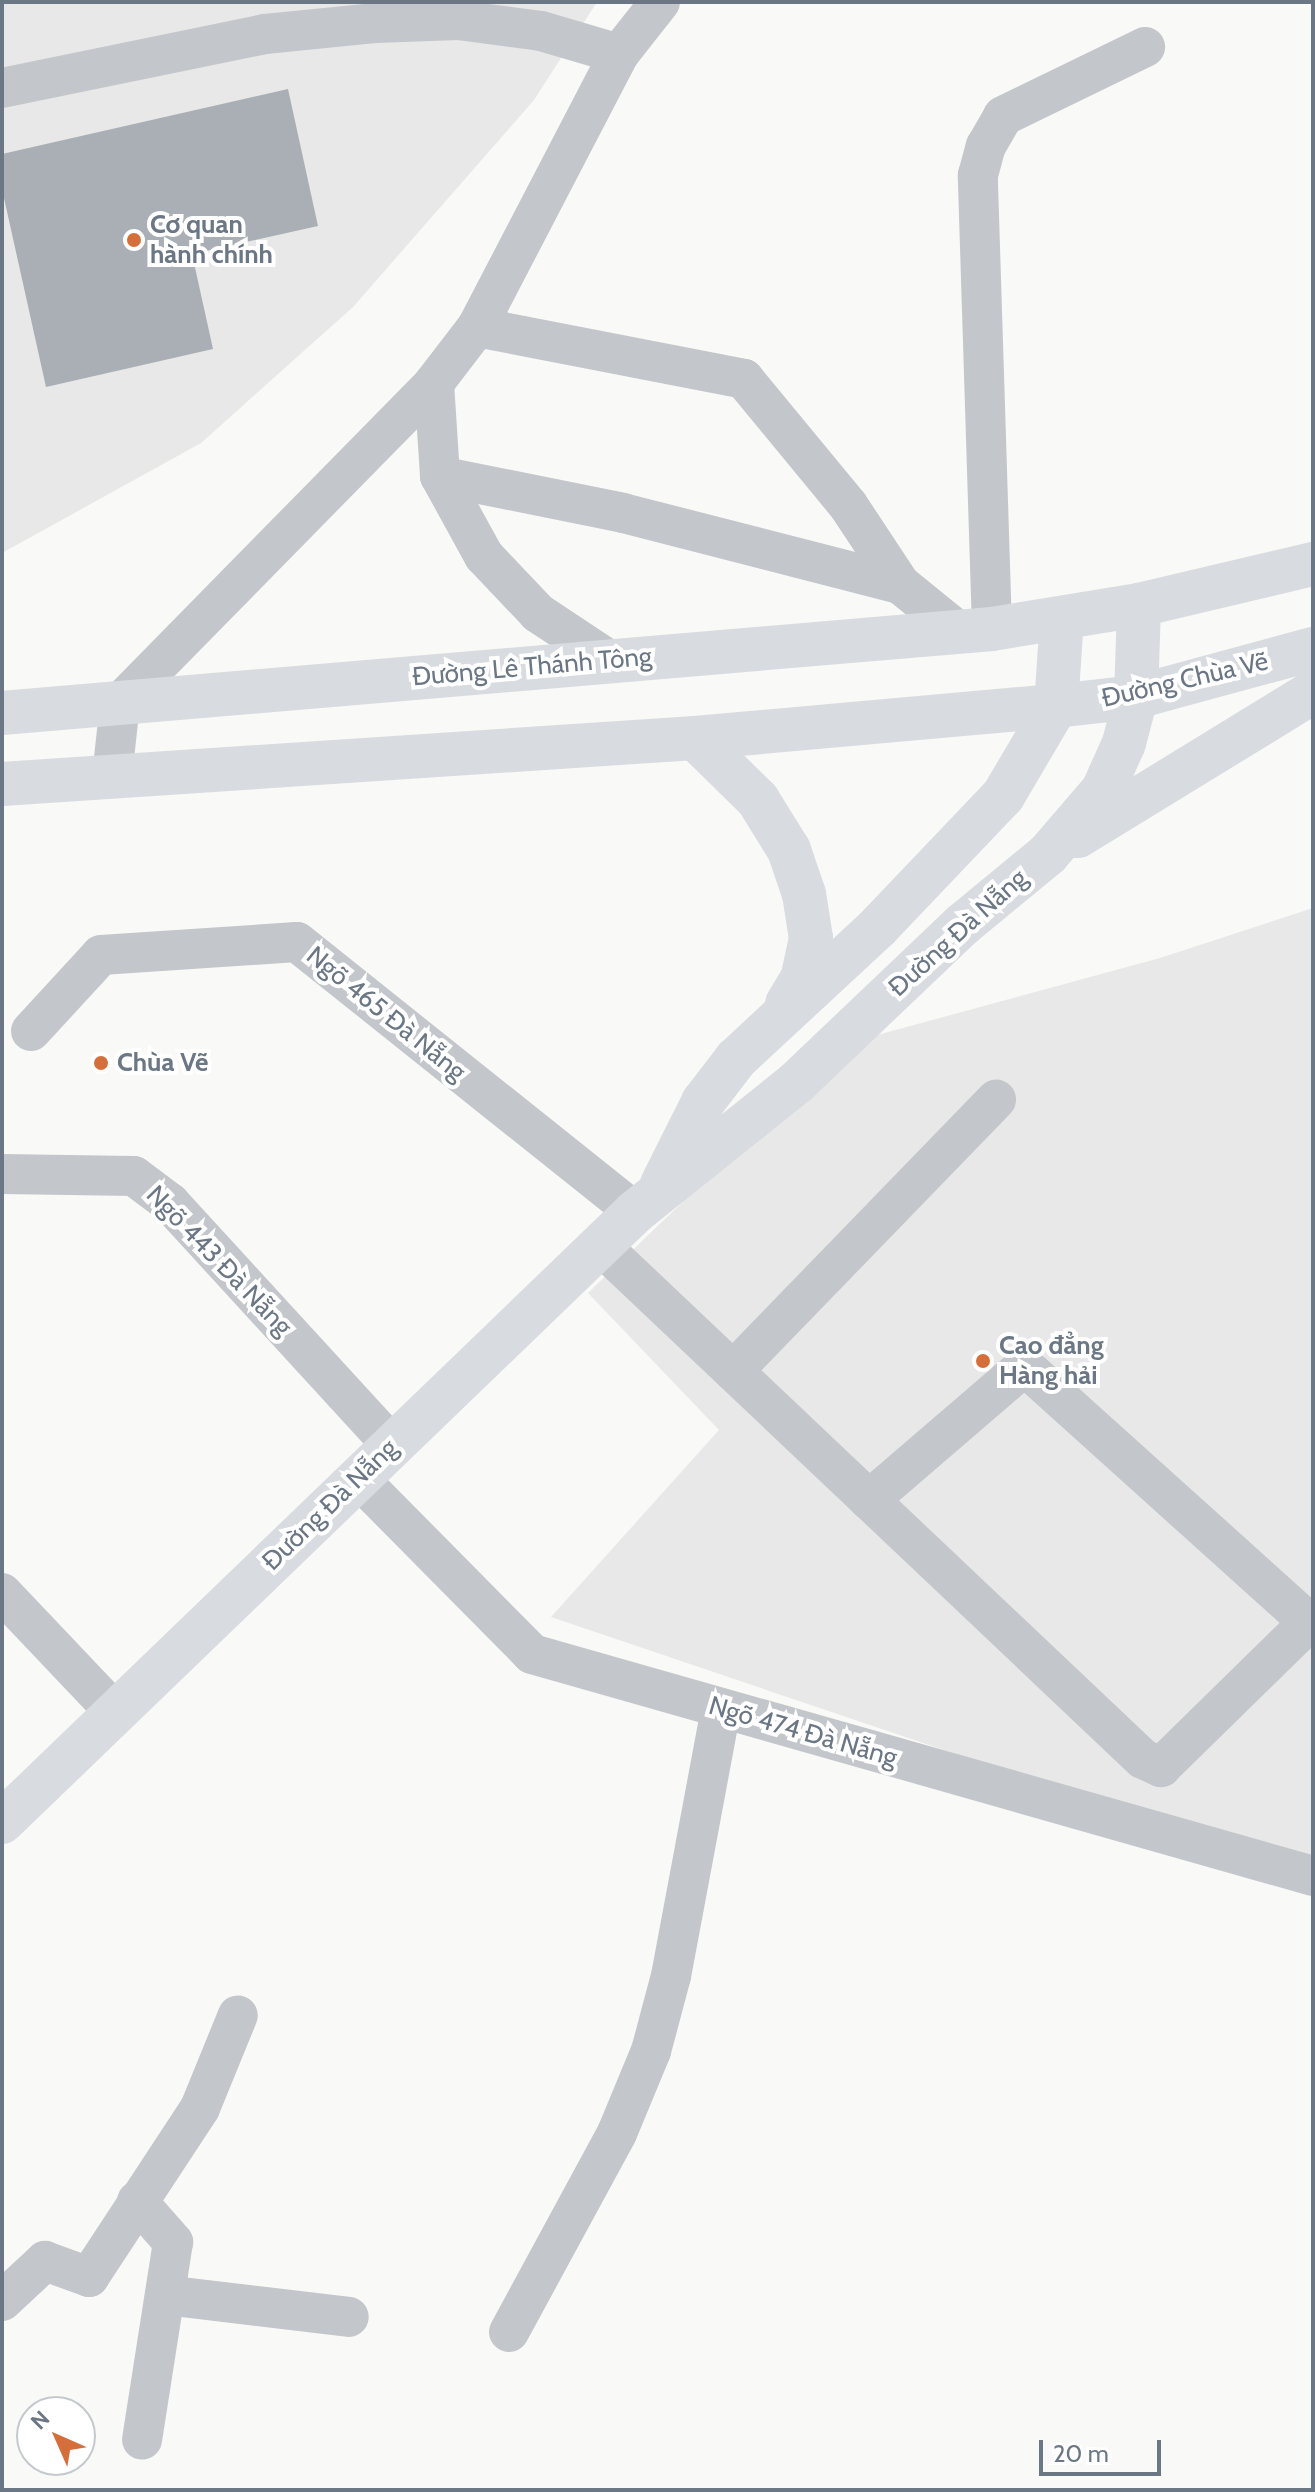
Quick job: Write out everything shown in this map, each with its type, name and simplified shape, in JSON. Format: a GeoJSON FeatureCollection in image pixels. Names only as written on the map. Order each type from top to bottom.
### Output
{"type":"FeatureCollection","features":[{"type":"Feature","properties":{"kind":"main road"},"geometry":{"type":"LineString","coordinates":[[1062,619],[1139,605],[1313,564]]}},
{"type":"Feature","properties":{"kind":"main road","name":"Đường Đà Nẵng"},"geometry":{"type":"LineString","coordinates":[[2,1822],[647,1201],[727,1142],[796,1083],[962,925],[1048,854],[1103,790],[1124,743],[1136,697],[1139,605]]}},
{"type":"Feature","properties":{"kind":"main road","name":"Đường Lê Thánh Tông"},"geometry":{"type":"LineString","coordinates":[[2,713],[975,630],[1062,619]]}},
{"type":"Feature","properties":{"kind":"main road","name":"Đường Đà Nẵng"},"geometry":{"type":"LineString","coordinates":[[647,1201],[703,1102],[736,1059],[879,926],[1003,796],[1056,706],[1062,619]]}},
{"type":"Feature","properties":{"kind":"main road","name":"Đường Chùa Vẽ"},"geometry":{"type":"LineString","coordinates":[[1056,706],[1136,697],[1313,649]]}},
{"type":"Feature","properties":{"kind":"main road"},"geometry":{"type":"LineString","coordinates":[[1048,854],[1313,692]]}},
{"type":"Feature","properties":{"kind":"main road"},"geometry":{"type":"LineString","coordinates":[[2,784],[695,738],[1056,706]]}},
{"type":"Feature","properties":{"kind":"main road"},"geometry":{"type":"LineString","coordinates":[[695,738],[758,800],[789,850],[804,894],[811,938],[803,977],[777,1020]]}},
{"type":"Feature","properties":{"kind":"lane"},"geometry":{"type":"LineString","coordinates":[[112,776],[120,703],[434,383],[477,327],[619,54],[660,2]]}},
{"type":"Feature","properties":{"kind":"lane"},"geometry":{"type":"LineString","coordinates":[[2,88],[265,34],[376,23],[458,20],[541,31],[619,54]]}},
{"type":"Feature","properties":{"kind":"lane"},"geometry":{"type":"LineString","coordinates":[[975,630],[978,175],[986,146],[1003,116],[1145,47]]}},
{"type":"Feature","properties":{"kind":"lane"},"geometry":{"type":"LineString","coordinates":[[477,327],[744,379],[848,505],[900,584]]}},
{"type":"Feature","properties":{"kind":"lane"},"geometry":{"type":"LineString","coordinates":[[434,383],[440,476],[484,556],[538,613],[609,660]]}},
{"type":"Feature","properties":{"kind":"lane"},"geometry":{"type":"LineString","coordinates":[[440,476],[623,513],[900,584],[975,630]]}},
{"type":"Feature","properties":{"kind":"lane","name":"Ngõ 465 Đà Nẵng"},"geometry":{"type":"LineString","coordinates":[[31,1031],[101,955],[297,942],[647,1201]]}},
{"type":"Feature","properties":{"kind":"lane"},"geometry":{"type":"LineString","coordinates":[[733,1371],[996,1100]]}},
{"type":"Feature","properties":{"kind":"lane","name":"Ngõ 443 Đà Nẵng"},"geometry":{"type":"LineString","coordinates":[[2,1174],[134,1176],[170,1203],[392,1445]]}},
{"type":"Feature","properties":{"kind":"lane"},"geometry":{"type":"LineString","coordinates":[[601,1246],[869,1500],[1143,1759],[1161,1767],[1310,1624],[1032,1373],[1019,1371],[869,1500]]}},
{"type":"Feature","properties":{"kind":"lane","name":"Ngõ 474 Đà Nẵng"},"geometry":{"type":"LineString","coordinates":[[358,1478],[532,1654],[1313,1876]]}},
{"type":"Feature","properties":{"kind":"lane"},"geometry":{"type":"LineString","coordinates":[[2,1593],[115,1712]]}},
{"type":"Feature","properties":{"kind":"lane"},"geometry":{"type":"LineString","coordinates":[[509,2332],[617,2133],[651,2051],[721,1709]]}},
{"type":"Feature","properties":{"kind":"lane"},"geometry":{"type":"LineString","coordinates":[[2,2301],[45,2261],[89,2277],[200,2108],[238,2015]]}},
{"type":"Feature","properties":{"kind":"lane"},"geometry":{"type":"LineString","coordinates":[[137,2201],[173,2242],[142,2440]]}},
{"type":"Feature","properties":{"kind":"lane"},"geometry":{"type":"LineString","coordinates":[[165,2295],[349,2317]]}},
{"type":"Feature","properties":{"kind":"shaded area"},"geometry":{"type":"Polygon","coordinates":[[[2,2],[597,2],[534,100],[353,307],[201,443],[2,553],[2,2]]]}},
{"type":"Feature","properties":{"kind":"shaded area","name":"Cao đẳng Hàng hải"},"geometry":{"type":"Polygon","coordinates":[[[1313,908],[1313,1856],[1148,1819],[551,1617],[719,1430],[588,1293],[848,1043],[1160,958],[1313,908]]]}},
{"type":"Feature","properties":{"kind":"building","name":"Cơ quan hành chính"},"geometry":{"type":"Polygon","coordinates":[[[288,89],[318,226],[192,254],[213,349],[46,387],[2,189],[2,154],[288,89]]]}},
{"type":"Feature","properties":{"kind":"place","name":"Cơ quan hành chính"},"geometry":{"type":"Point","coordinates":[134,240]}},
{"type":"Feature","properties":{"kind":"place","name":"Chùa Vẽ"},"geometry":{"type":"Point","coordinates":[101,1063]}},
{"type":"Feature","properties":{"kind":"place","name":"Cao đẳng Hàng hải"},"geometry":{"type":"Point","coordinates":[983,1361]}}]}
